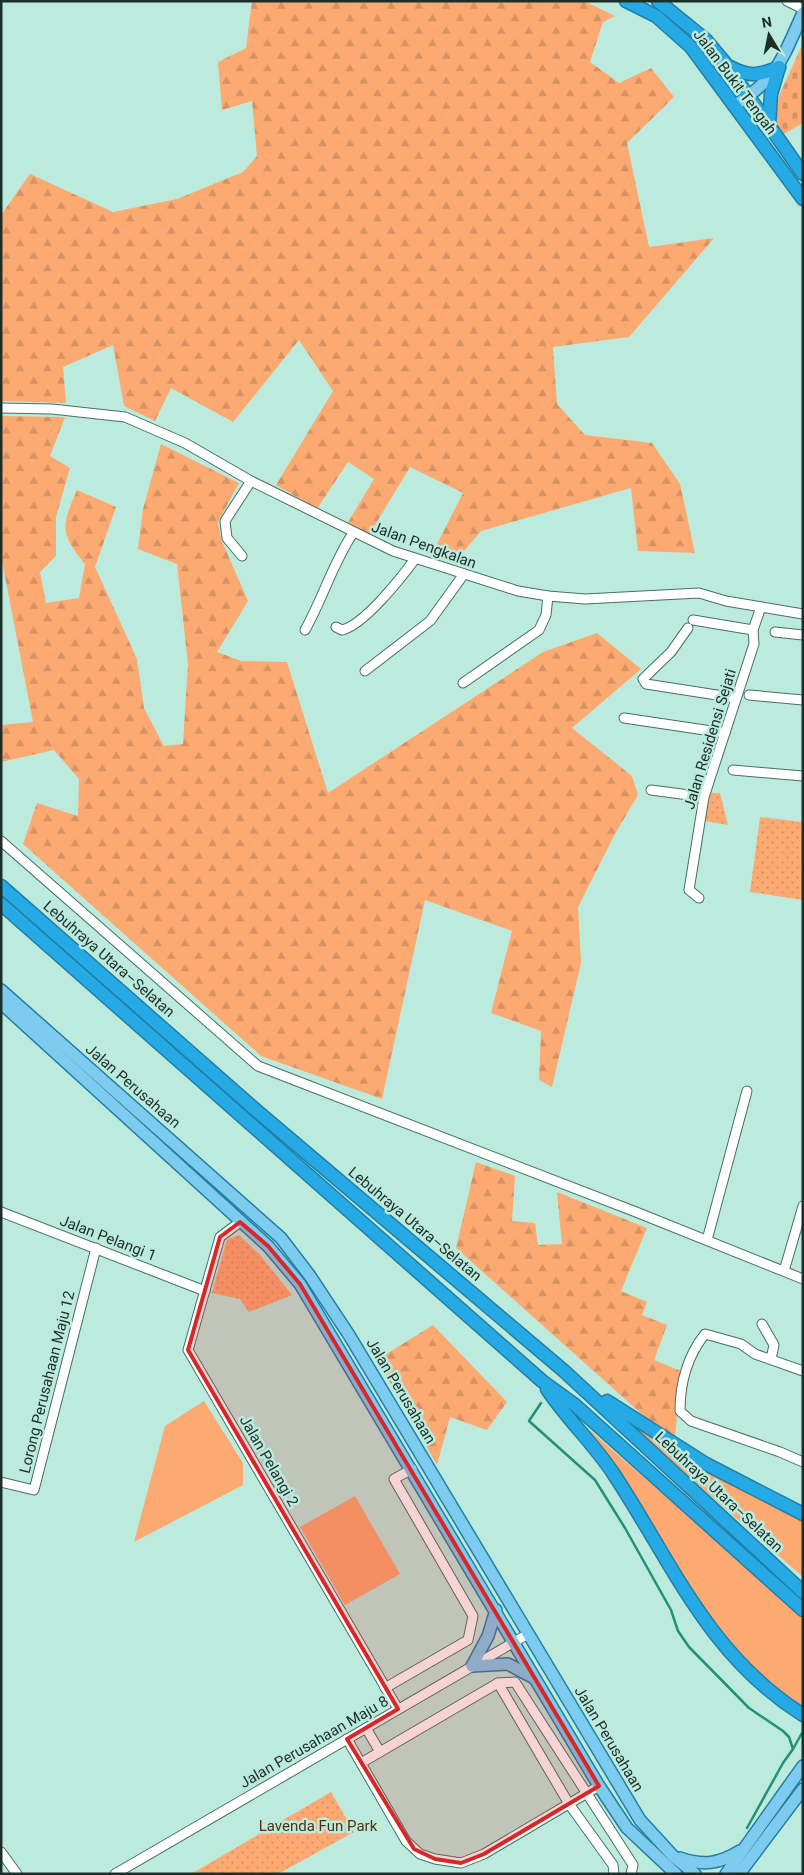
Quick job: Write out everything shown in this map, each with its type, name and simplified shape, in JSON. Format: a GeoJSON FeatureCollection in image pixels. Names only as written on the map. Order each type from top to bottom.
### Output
{"type":"FeatureCollection","features":[{"type":"Feature","properties":{"kind":"highway","name":"Jalan Bukit Tengah"},"geometry":{"type":"LineString","coordinates":[[626,1],[656,16],[691,47],[803,199]]}},
{"type":"Feature","properties":{"kind":"highway","name":"Jalan Bukit Tengah"},"geometry":{"type":"LineString","coordinates":[[658,1],[706,40],[726,64],[803,174]]}},
{"type":"Feature","properties":{"kind":"highway"},"geometry":{"type":"LineString","coordinates":[[726,64],[749,76],[765,74],[779,67]]}},
{"type":"Feature","properties":{"kind":"highway"},"geometry":{"type":"LineString","coordinates":[[769,124],[771,94],[779,67]]}},
{"type":"Feature","properties":{"kind":"highway","name":"Lebuhraya Utara–Selatan"},"geometry":{"type":"LineString","coordinates":[[1,886],[258,1112],[564,1371],[803,1592]]}},
{"type":"Feature","properties":{"kind":"highway","name":"Lebuhraya Utara–Selatan"},"geometry":{"type":"LineString","coordinates":[[1,904],[542,1381],[575,1405],[803,1610]]}},
{"type":"Feature","properties":{"kind":"highway"},"geometry":{"type":"LineString","coordinates":[[564,1371],[633,1420],[706,1464],[803,1514]]}},
{"type":"Feature","properties":{"kind":"highway"},"geometry":{"type":"LineString","coordinates":[[542,1381],[555,1401],[612,1471],[692,1603],[727,1650],[767,1688],[798,1712],[803,1720]]}},
{"type":"Feature","properties":{"kind":"main road"},"geometry":{"type":"LineString","coordinates":[[734,106],[765,84],[779,67],[803,13]]}},
{"type":"Feature","properties":{"kind":"main road","name":"Jalan Perusahaan"},"geometry":{"type":"LineString","coordinates":[[1,990],[281,1238],[310,1276],[349,1335],[486,1560],[528,1634],[640,1820],[674,1856],[695,1874]]}},
{"type":"Feature","properties":{"kind":"main road","name":"Jalan Perusahaan"},"geometry":{"type":"LineString","coordinates":[[1,1004],[268,1246],[300,1284],[496,1610],[599,1786],[627,1828],[676,1874]]}},
{"type":"Feature","properties":{"kind":"main road"},"geometry":{"type":"LineString","coordinates":[[472,1666],[488,1636],[496,1610]]}},
{"type":"Feature","properties":{"kind":"main road"},"geometry":{"type":"LineString","coordinates":[[472,1666],[508,1664],[536,1679]]}},
{"type":"Feature","properties":{"kind":"main road"},"geometry":{"type":"LineString","coordinates":[[739,1874],[748,1852],[803,1766]]}},
{"type":"Feature","properties":{"kind":"main road"},"geometry":{"type":"LineString","coordinates":[[726,1874],[748,1852],[803,1789]]}},
{"type":"Feature","properties":{"kind":"main road"},"geometry":{"type":"LineString","coordinates":[[674,1856],[693,1863],[711,1864],[748,1852]]}},
{"type":"Feature","properties":{"kind":"main road"},"geometry":{"type":"LineString","coordinates":[[746,1874],[748,1852]]}},
{"type":"Feature","properties":{"kind":"street"},"geometry":{"type":"LineString","coordinates":[[787,1],[803,8]]}},
{"type":"Feature","properties":{"kind":"street","name":"Jalan Pengkalan"},"geometry":{"type":"LineString","coordinates":[[1,408],[52,409],[125,417],[185,443],[353,533],[415,559],[518,591],[548,596],[593,599],[685,593],[699,594],[803,614]]}},
{"type":"Feature","properties":{"kind":"street"},"geometry":{"type":"LineString","coordinates":[[242,556],[227,538],[225,521],[251,480]]}},
{"type":"Feature","properties":{"kind":"street"},"geometry":{"type":"LineString","coordinates":[[305,630],[320,602],[341,552],[353,533]]}},
{"type":"Feature","properties":{"kind":"street"},"geometry":{"type":"LineString","coordinates":[[336,627],[342,630],[353,628],[396,585],[415,559]]}},
{"type":"Feature","properties":{"kind":"street"},"geometry":{"type":"LineString","coordinates":[[365,671],[430,621],[464,574]]}},
{"type":"Feature","properties":{"kind":"street"},"geometry":{"type":"LineString","coordinates":[[463,683],[539,630],[546,615],[548,596]]}},
{"type":"Feature","properties":{"kind":"street","name":"Jalan Residensi Sejati"},"geometry":{"type":"LineString","coordinates":[[699,898],[689,890],[704,797],[754,644],[754,630],[761,607]]}},
{"type":"Feature","properties":{"kind":"street"},"geometry":{"type":"LineString","coordinates":[[736,698],[646,684],[643,679],[671,652],[691,624],[754,630]]}},
{"type":"Feature","properties":{"kind":"street"},"geometry":{"type":"LineString","coordinates":[[775,632],[803,635]]}},
{"type":"Feature","properties":{"kind":"street"},"geometry":{"type":"LineString","coordinates":[[749,695],[803,700]]}},
{"type":"Feature","properties":{"kind":"street"},"geometry":{"type":"LineString","coordinates":[[624,718],[725,733]]}},
{"type":"Feature","properties":{"kind":"street"},"geometry":{"type":"LineString","coordinates":[[732,770],[803,776]]}},
{"type":"Feature","properties":{"kind":"street"},"geometry":{"type":"LineString","coordinates":[[651,790],[704,797]]}},
{"type":"Feature","properties":{"kind":"street"},"geometry":{"type":"LineString","coordinates":[[1,841],[258,1066],[803,1279]]}},
{"type":"Feature","properties":{"kind":"street"},"geometry":{"type":"LineString","coordinates":[[707,1240],[747,1092]]}},
{"type":"Feature","properties":{"kind":"street"},"geometry":{"type":"LineString","coordinates":[[784,1271],[803,1206]]}},
{"type":"Feature","properties":{"kind":"street","name":"Jalan Pelangi 1"},"geometry":{"type":"LineString","coordinates":[[1,1212],[205,1291]]}},
{"type":"Feature","properties":{"kind":"street","name":"Jalan Pelangi 2"},"geometry":{"type":"LineString","coordinates":[[240,1222],[220,1238],[188,1350],[398,1709]]}},
{"type":"Feature","properties":{"kind":"street","name":"Lorong Perusahaan Maju 12"},"geometry":{"type":"LineString","coordinates":[[1,1482],[34,1490],[96,1248]]}},
{"type":"Feature","properties":{"kind":"street"},"geometry":{"type":"LineString","coordinates":[[762,1324],[774,1345],[770,1359]]}},
{"type":"Feature","properties":{"kind":"street"},"geometry":{"type":"LineString","coordinates":[[803,1371],[755,1354],[741,1344],[705,1334],[685,1370],[680,1411],[691,1421],[803,1462]]}},
{"type":"Feature","properties":{"kind":"street"},"geometry":{"type":"LineString","coordinates":[[385,1688],[468,1640],[473,1616],[394,1479],[412,1469]]}},
{"type":"Feature","properties":{"kind":"street","name":"Jalan Perusahaan Maju 8"},"geometry":{"type":"LineString","coordinates":[[114,1874],[528,1634]]}},
{"type":"Feature","properties":{"kind":"street"},"geometry":{"type":"LineString","coordinates":[[361,1763],[498,1683],[515,1682],[633,1865],[631,1874]]}},
{"type":"Feature","properties":{"kind":"street"},"geometry":{"type":"LineString","coordinates":[[498,1683],[569,1804],[613,1865],[614,1874]]}},
{"type":"Feature","properties":{"kind":"street"},"geometry":{"type":"LineString","coordinates":[[366,1728],[380,1752]]}},
{"type":"Feature","properties":{"kind":"street"},"geometry":{"type":"LineString","coordinates":[[347,1739],[406,1840],[420,1854],[435,1859],[462,1863],[484,1854],[599,1786]]}},
{"type":"Feature","properties":{"kind":"street"},"geometry":{"type":"LineString","coordinates":[[1,1852],[17,1874]]}},
{"type":"Feature","properties":{"kind":"street"},"geometry":{"type":"LineString","coordinates":[[461,1874],[462,1863]]}},
{"type":"Feature","properties":{"kind":"highlighted area"},"geometry":{"type":"Polygon","coordinates":[[[240,1222],[268,1246],[300,1284],[599,1786],[484,1854],[461,1863],[435,1859],[414,1849],[347,1739],[398,1709],[188,1350],[220,1237],[240,1222]]]}},
{"type":"Feature","properties":{"kind":"green space"},"geometry":{"type":"Polygon","coordinates":[[[252,1],[584,1],[615,16],[603,22],[590,62],[619,83],[651,68],[674,97],[627,143],[649,247],[714,238],[629,337],[553,347],[557,404],[585,435],[652,443],[680,484],[695,553],[638,551],[631,488],[481,531],[454,563],[431,556],[463,493],[410,467],[369,535],[347,524],[374,479],[348,462],[317,509],[276,485],[333,391],[299,340],[233,422],[171,388],[155,421],[124,406],[113,345],[63,367],[66,403],[1,401],[1,215],[30,174],[113,212],[177,199],[243,172],[257,156],[252,101],[222,110],[218,62],[246,48],[252,1]]]}},
{"type":"Feature","properties":{"kind":"green space"},"geometry":{"type":"Polygon","coordinates":[[[803,43],[803,123],[784,134],[775,121],[779,96],[803,43]]]}},
{"type":"Feature","properties":{"kind":"green space"},"geometry":{"type":"Polygon","coordinates":[[[1,416],[65,417],[50,456],[70,468],[56,517],[56,556],[40,572],[46,603],[79,598],[85,564],[71,545],[66,529],[68,513],[77,490],[116,507],[95,567],[137,659],[144,708],[164,746],[183,744],[188,664],[177,564],[138,549],[143,509],[161,444],[239,483],[218,522],[221,539],[248,601],[217,652],[241,661],[287,662],[328,793],[543,652],[597,633],[641,669],[572,728],[632,776],[638,795],[616,832],[578,907],[581,963],[552,1087],[539,1080],[541,1031],[491,1013],[512,931],[425,900],[382,1099],[261,1056],[23,844],[37,803],[78,816],[79,779],[54,750],[1,762],[1,725],[33,722],[1,556],[1,416]]]}},
{"type":"Feature","properties":{"kind":"green space"},"geometry":{"type":"Polygon","coordinates":[[[710,793],[720,793],[728,825],[705,821],[710,793]]]}},
{"type":"Feature","properties":{"kind":"green space"},"geometry":{"type":"Polygon","coordinates":[[[760,817],[803,822],[803,900],[750,892],[760,817]]]}},
{"type":"Feature","properties":{"kind":"green space"},"geometry":{"type":"Polygon","coordinates":[[[476,1162],[515,1176],[512,1221],[535,1223],[538,1245],[562,1244],[557,1192],[647,1228],[621,1291],[647,1302],[642,1315],[667,1325],[654,1360],[681,1371],[675,1436],[645,1417],[456,1248],[476,1162]]]}},
{"type":"Feature","properties":{"kind":"green space"},"geometry":{"type":"Polygon","coordinates":[[[239,1235],[260,1255],[292,1295],[249,1312],[240,1299],[212,1293],[227,1240],[239,1235]]]}},
{"type":"Feature","properties":{"kind":"green space"},"geometry":{"type":"Polygon","coordinates":[[[433,1325],[507,1402],[487,1430],[450,1417],[437,1465],[377,1360],[433,1325]]]}},
{"type":"Feature","properties":{"kind":"green space"},"geometry":{"type":"Polygon","coordinates":[[[204,1401],[243,1463],[243,1485],[134,1542],[165,1426],[204,1401]]]}},
{"type":"Feature","properties":{"kind":"green space"},"geometry":{"type":"Polygon","coordinates":[[[613,1410],[693,1462],[803,1521],[803,1577],[613,1410]]]}},
{"type":"Feature","properties":{"kind":"green space"},"geometry":{"type":"Polygon","coordinates":[[[586,1427],[803,1616],[803,1709],[743,1661],[716,1630],[623,1479],[586,1427]]]}},
{"type":"Feature","properties":{"kind":"green space"},"geometry":{"type":"Polygon","coordinates":[[[355,1496],[400,1574],[345,1605],[300,1527],[355,1496]]]}},
{"type":"Feature","properties":{"kind":"green space","name":"Lavenda Fun Park"},"geometry":{"type":"Polygon","coordinates":[[[331,1792],[354,1832],[278,1874],[191,1874],[331,1792]]]}},
{"type":"Feature","properties":{"kind":"waterway"},"geometry":{"type":"LineString","coordinates":[[541,1403],[529,1421],[595,1480],[625,1528],[671,1610],[678,1631],[689,1647],[749,1708],[789,1737],[793,1749],[783,1763],[747,1828]]}},
{"type":"Feature","properties":{"kind":"waterway"},"geometry":{"type":"LineString","coordinates":[[793,1749],[802,1733]]}}]}
